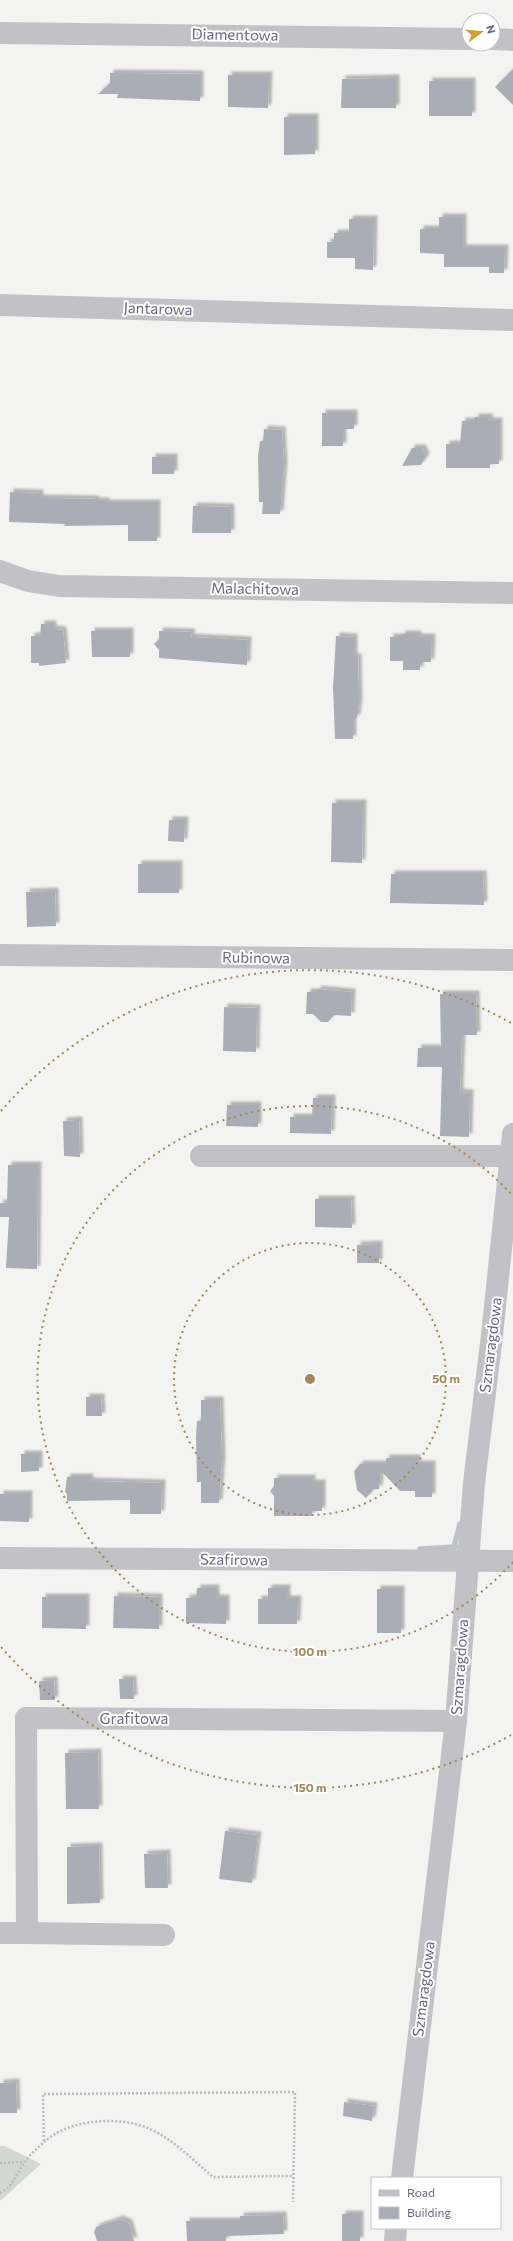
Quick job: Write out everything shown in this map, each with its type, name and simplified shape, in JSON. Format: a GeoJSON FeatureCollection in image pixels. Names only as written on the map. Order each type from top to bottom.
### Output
{"type":"FeatureCollection","features":[{"type":"Feature","properties":{"kind":"street","name":"Diamentowa"},"geometry":{"type":"LineString","coordinates":[[0,33],[461,39]]}},
{"type":"Feature","properties":{"kind":"street"},"geometry":{"type":"LineString","coordinates":[[501,39],[513,40]]}},
{"type":"Feature","properties":{"kind":"street","name":"Jantarowa"},"geometry":{"type":"LineString","coordinates":[[0,305],[317,313],[513,320]]}},
{"type":"Feature","properties":{"kind":"street","name":"Malachitowa"},"geometry":{"type":"LineString","coordinates":[[0,570],[28,581],[59,586],[513,592]]}},
{"type":"Feature","properties":{"kind":"street","name":"Rubinowa"},"geometry":{"type":"LineString","coordinates":[[0,955],[513,960]]}},
{"type":"Feature","properties":{"kind":"street","name":"Szmaragdowa"},"geometry":{"type":"LineString","coordinates":[[402,2177],[456,1721],[467,1562],[512,1156],[513,1134]]}},
{"type":"Feature","properties":{"kind":"street"},"geometry":{"type":"LineString","coordinates":[[201,1156],[512,1156]]}},
{"type":"Feature","properties":{"kind":"street","name":"Szafirowa"},"geometry":{"type":"LineString","coordinates":[[0,1558],[467,1562],[513,1561]]}},
{"type":"Feature","properties":{"kind":"street","name":"Grafitowa"},"geometry":{"type":"LineString","coordinates":[[27,1933],[26,1718],[456,1721]]}},
{"type":"Feature","properties":{"kind":"street"},"geometry":{"type":"LineString","coordinates":[[0,1933],[164,1935]]}},
{"type":"Feature","properties":{"kind":"street"},"geometry":{"type":"LineString","coordinates":[[394,2241],[396,2229]]}},
{"type":"Feature","properties":{"kind":"path"},"geometry":{"type":"LineString","coordinates":[[44,2141],[43,2094],[294,2092],[293,2202]]}},
{"type":"Feature","properties":{"kind":"path"},"geometry":{"type":"LineString","coordinates":[[0,2193],[8,2189],[24,2162],[44,2141],[69,2127],[93,2122],[121,2122],[149,2129],[172,2142],[213,2177],[293,2176]]}},
{"type":"Feature","properties":{"kind":"path"},"geometry":{"type":"LineString","coordinates":[[0,2163],[24,2162]]}},
{"type":"Feature","properties":{"kind":"shaded area"},"geometry":{"type":"Polygon","coordinates":[[[0,2146],[5,2146],[41,2164],[0,2201],[0,2146]]]}},
{"type":"Feature","properties":{"kind":"building"},"geometry":{"type":"Polygon","coordinates":[[[513,69],[513,105],[495,87],[513,69]]]}},
{"type":"Feature","properties":{"kind":"building"},"geometry":{"type":"Polygon","coordinates":[[[110,73],[200,74],[200,101],[117,98],[118,94],[98,94],[110,83],[110,73]]]}},
{"type":"Feature","properties":{"kind":"building"},"geometry":{"type":"Polygon","coordinates":[[[228,75],[269,75],[268,108],[228,107],[228,75]]]}},
{"type":"Feature","properties":{"kind":"building"},"geometry":{"type":"Polygon","coordinates":[[[396,78],[396,108],[341,108],[342,79],[396,78]]]}},
{"type":"Feature","properties":{"kind":"building"},"geometry":{"type":"Polygon","coordinates":[[[429,81],[472,81],[472,116],[429,116],[429,81]]]}},
{"type":"Feature","properties":{"kind":"building"},"geometry":{"type":"Polygon","coordinates":[[[284,117],[315,117],[315,154],[284,155],[284,117]]]}},
{"type":"Feature","properties":{"kind":"building"},"geometry":{"type":"Polygon","coordinates":[[[439,217],[463,217],[463,248],[505,248],[504,273],[489,273],[489,267],[444,267],[444,254],[420,253],[420,229],[439,229],[439,217]]]}},
{"type":"Feature","properties":{"kind":"building"},"geometry":{"type":"Polygon","coordinates":[[[349,219],[374,219],[373,270],[355,269],[355,258],[327,258],[327,242],[334,242],[334,233],[349,233],[349,219]]]}},
{"type":"Feature","properties":{"kind":"building"},"geometry":{"type":"Polygon","coordinates":[[[322,413],[354,413],[354,429],[343,429],[343,446],[322,446],[322,413]]]}},
{"type":"Feature","properties":{"kind":"building"},"geometry":{"type":"Polygon","coordinates":[[[475,417],[490,417],[489,421],[499,421],[499,464],[490,464],[490,468],[446,468],[446,444],[460,444],[462,421],[475,421],[475,417]]]}},
{"type":"Feature","properties":{"kind":"building"},"geometry":{"type":"Polygon","coordinates":[[[264,429],[282,430],[284,465],[280,514],[262,514],[263,502],[259,502],[258,457],[260,441],[263,441],[264,429]]]}},
{"type":"Feature","properties":{"kind":"building"},"geometry":{"type":"Polygon","coordinates":[[[412,448],[422,448],[426,456],[421,465],[402,466],[412,448]]]}},
{"type":"Feature","properties":{"kind":"building"},"geometry":{"type":"Polygon","coordinates":[[[152,457],[174,457],[174,474],[152,474],[152,457]]]}},
{"type":"Feature","properties":{"kind":"building"},"geometry":{"type":"Polygon","coordinates":[[[10,492],[40,493],[40,498],[96,499],[96,501],[106,501],[106,503],[157,503],[157,541],[128,541],[128,525],[64,526],[65,524],[9,522],[10,492]]]}},
{"type":"Feature","properties":{"kind":"building"},"geometry":{"type":"Polygon","coordinates":[[[193,506],[231,507],[231,533],[192,533],[193,506]]]}},
{"type":"Feature","properties":{"kind":"building"},"geometry":{"type":"Polygon","coordinates":[[[41,624],[53,624],[53,629],[63,630],[66,663],[39,666],[39,663],[31,663],[31,636],[40,636],[41,624]]]}},
{"type":"Feature","properties":{"kind":"building"},"geometry":{"type":"Polygon","coordinates":[[[91,631],[130,631],[130,657],[92,657],[91,631]]]}},
{"type":"Feature","properties":{"kind":"building"},"geometry":{"type":"Polygon","coordinates":[[[159,631],[192,632],[191,637],[248,640],[247,665],[159,658],[159,650],[154,644],[159,639],[159,631]]]}},
{"type":"Feature","properties":{"kind":"building"},"geometry":{"type":"Polygon","coordinates":[[[402,634],[418,634],[418,637],[432,637],[431,662],[420,662],[420,670],[403,670],[403,661],[390,661],[390,637],[402,637],[402,634]]]}},
{"type":"Feature","properties":{"kind":"building"},"geometry":{"type":"Polygon","coordinates":[[[336,636],[354,637],[354,657],[358,657],[359,702],[357,718],[353,718],[353,739],[335,739],[333,688],[336,636]]]}},
{"type":"Feature","properties":{"kind":"building"},"geometry":{"type":"Polygon","coordinates":[[[332,803],[363,803],[362,863],[331,862],[332,803]]]}},
{"type":"Feature","properties":{"kind":"building"},"geometry":{"type":"Polygon","coordinates":[[[169,820],[185,820],[184,842],[168,841],[169,820]]]}},
{"type":"Feature","properties":{"kind":"building"},"geometry":{"type":"Polygon","coordinates":[[[138,864],[179,864],[179,893],[138,893],[138,864]]]}},
{"type":"Feature","properties":{"kind":"building"},"geometry":{"type":"Polygon","coordinates":[[[391,874],[483,874],[484,905],[390,903],[391,874]]]}},
{"type":"Feature","properties":{"kind":"building"},"geometry":{"type":"Polygon","coordinates":[[[55,891],[56,926],[27,927],[26,892],[55,891]]]}},
{"type":"Feature","properties":{"kind":"building"},"geometry":{"type":"Polygon","coordinates":[[[317,989],[352,992],[351,1016],[334,1015],[328,1022],[321,1022],[313,1014],[306,1014],[307,992],[317,992],[317,989]]]}},
{"type":"Feature","properties":{"kind":"building"},"geometry":{"type":"Polygon","coordinates":[[[440,994],[476,994],[477,1035],[462,1035],[460,1092],[470,1093],[469,1137],[440,1136],[442,1067],[417,1067],[418,1048],[441,1048],[440,994]]]}},
{"type":"Feature","properties":{"kind":"building"},"geometry":{"type":"Polygon","coordinates":[[[224,1007],[257,1008],[256,1052],[223,1051],[224,1007]]]}},
{"type":"Feature","properties":{"kind":"building"},"geometry":{"type":"Polygon","coordinates":[[[313,1098],[332,1098],[331,1134],[290,1133],[290,1117],[312,1117],[313,1098]]]}},
{"type":"Feature","properties":{"kind":"building"},"geometry":{"type":"Polygon","coordinates":[[[227,1105],[258,1105],[258,1127],[226,1126],[227,1105]]]}},
{"type":"Feature","properties":{"kind":"building"},"geometry":{"type":"Polygon","coordinates":[[[79,1120],[80,1157],[64,1156],[63,1121],[79,1120]]]}},
{"type":"Feature","properties":{"kind":"building"},"geometry":{"type":"Polygon","coordinates":[[[8,1165],[38,1165],[37,1269],[6,1268],[9,1217],[0,1217],[0,1203],[7,1203],[8,1165]]]}},
{"type":"Feature","properties":{"kind":"building"},"geometry":{"type":"Polygon","coordinates":[[[315,1199],[351,1199],[352,1228],[315,1227],[315,1199]]]}},
{"type":"Feature","properties":{"kind":"building"},"geometry":{"type":"Polygon","coordinates":[[[379,1244],[379,1263],[357,1263],[357,1245],[379,1244]]]}},
{"type":"Feature","properties":{"kind":"building"},"geometry":{"type":"Polygon","coordinates":[[[86,1397],[101,1397],[102,1416],[86,1416],[86,1397]]]}},
{"type":"Feature","properties":{"kind":"building"},"geometry":{"type":"Polygon","coordinates":[[[201,1400],[220,1400],[222,1459],[219,1503],[201,1503],[201,1482],[197,1482],[196,1437],[197,1421],[201,1421],[201,1400]]]}},
{"type":"Feature","properties":{"kind":"building"},"geometry":{"type":"Polygon","coordinates":[[[21,1454],[39,1454],[39,1471],[21,1472],[21,1454]]]}},
{"type":"Feature","properties":{"kind":"building"},"geometry":{"type":"Polygon","coordinates":[[[386,1458],[417,1458],[417,1464],[432,1464],[432,1497],[415,1497],[415,1491],[400,1491],[381,1471],[379,1489],[374,1489],[366,1498],[357,1490],[354,1471],[360,1464],[386,1464],[386,1458]]]}},
{"type":"Feature","properties":{"kind":"building"},"geometry":{"type":"Polygon","coordinates":[[[67,1477],[90,1477],[90,1481],[162,1483],[161,1514],[130,1514],[130,1500],[67,1501],[67,1494],[65,1492],[67,1477]]]}},
{"type":"Feature","properties":{"kind":"building"},"geometry":{"type":"Polygon","coordinates":[[[274,1478],[312,1478],[312,1483],[322,1483],[322,1511],[312,1511],[312,1516],[274,1516],[274,1496],[270,1491],[274,1486],[274,1478]]]}},
{"type":"Feature","properties":{"kind":"building"},"geometry":{"type":"Polygon","coordinates":[[[0,1494],[29,1494],[29,1522],[0,1521],[0,1494]]]}},
{"type":"Feature","properties":{"kind":"building"},"geometry":{"type":"Polygon","coordinates":[[[197,1588],[216,1588],[216,1598],[226,1598],[226,1624],[186,1623],[186,1598],[196,1598],[197,1588]]]}},
{"type":"Feature","properties":{"kind":"building"},"geometry":{"type":"Polygon","coordinates":[[[268,1588],[287,1588],[287,1599],[298,1599],[297,1624],[258,1624],[258,1599],[268,1599],[268,1588]]]}},
{"type":"Feature","properties":{"kind":"building"},"geometry":{"type":"Polygon","coordinates":[[[377,1589],[401,1589],[401,1633],[377,1633],[377,1589]]]}},
{"type":"Feature","properties":{"kind":"building"},"geometry":{"type":"Polygon","coordinates":[[[114,1596],[159,1597],[159,1629],[113,1628],[114,1596]]]}},
{"type":"Feature","properties":{"kind":"building"},"geometry":{"type":"Polygon","coordinates":[[[42,1597],[86,1597],[86,1629],[42,1628],[42,1597]]]}},
{"type":"Feature","properties":{"kind":"building"},"geometry":{"type":"Polygon","coordinates":[[[119,1679],[133,1679],[134,1699],[120,1699],[119,1679]]]}},
{"type":"Feature","properties":{"kind":"building"},"geometry":{"type":"Polygon","coordinates":[[[54,1680],[55,1700],[40,1700],[39,1681],[54,1680]]]}},
{"type":"Feature","properties":{"kind":"building"},"geometry":{"type":"Polygon","coordinates":[[[98,1752],[99,1809],[66,1809],[65,1753],[98,1752]]]}},
{"type":"Feature","properties":{"kind":"building"},"geometry":{"type":"Polygon","coordinates":[[[225,1831],[258,1835],[252,1883],[219,1879],[225,1831]]]}},
{"type":"Feature","properties":{"kind":"building"},"geometry":{"type":"Polygon","coordinates":[[[99,1846],[100,1903],[67,1904],[67,1847],[99,1846]]]}},
{"type":"Feature","properties":{"kind":"building"},"geometry":{"type":"Polygon","coordinates":[[[167,1853],[168,1888],[145,1888],[144,1854],[167,1853]]]}},
{"type":"Feature","properties":{"kind":"building"},"geometry":{"type":"Polygon","coordinates":[[[16,2082],[17,2113],[0,2113],[0,2083],[16,2082]]]}},
{"type":"Feature","properties":{"kind":"building"},"geometry":{"type":"Polygon","coordinates":[[[344,2102],[374,2106],[372,2121],[343,2116],[344,2102]]]}},
{"type":"Feature","properties":{"kind":"building"},"geometry":{"type":"Polygon","coordinates":[[[342,2214],[360,2214],[360,2241],[342,2241],[342,2214]]]}},
{"type":"Feature","properties":{"kind":"building"},"geometry":{"type":"Polygon","coordinates":[[[283,2215],[284,2234],[226,2236],[226,2241],[187,2241],[186,2221],[240,2221],[240,2216],[283,2215]]]}},
{"type":"Feature","properties":{"kind":"building"},"geometry":{"type":"Polygon","coordinates":[[[120,2219],[129,2223],[134,2241],[97,2241],[94,2232],[96,2227],[120,2219]]]}},
{"type":"Feature","properties":{"kind":"waterway"},"geometry":{"type":"LineString","coordinates":[[454,1547],[460,1524]]}},
{"type":"Feature","properties":{"kind":"waterway"},"geometry":{"type":"LineString","coordinates":[[420,1549],[456,1547]]}}]}
